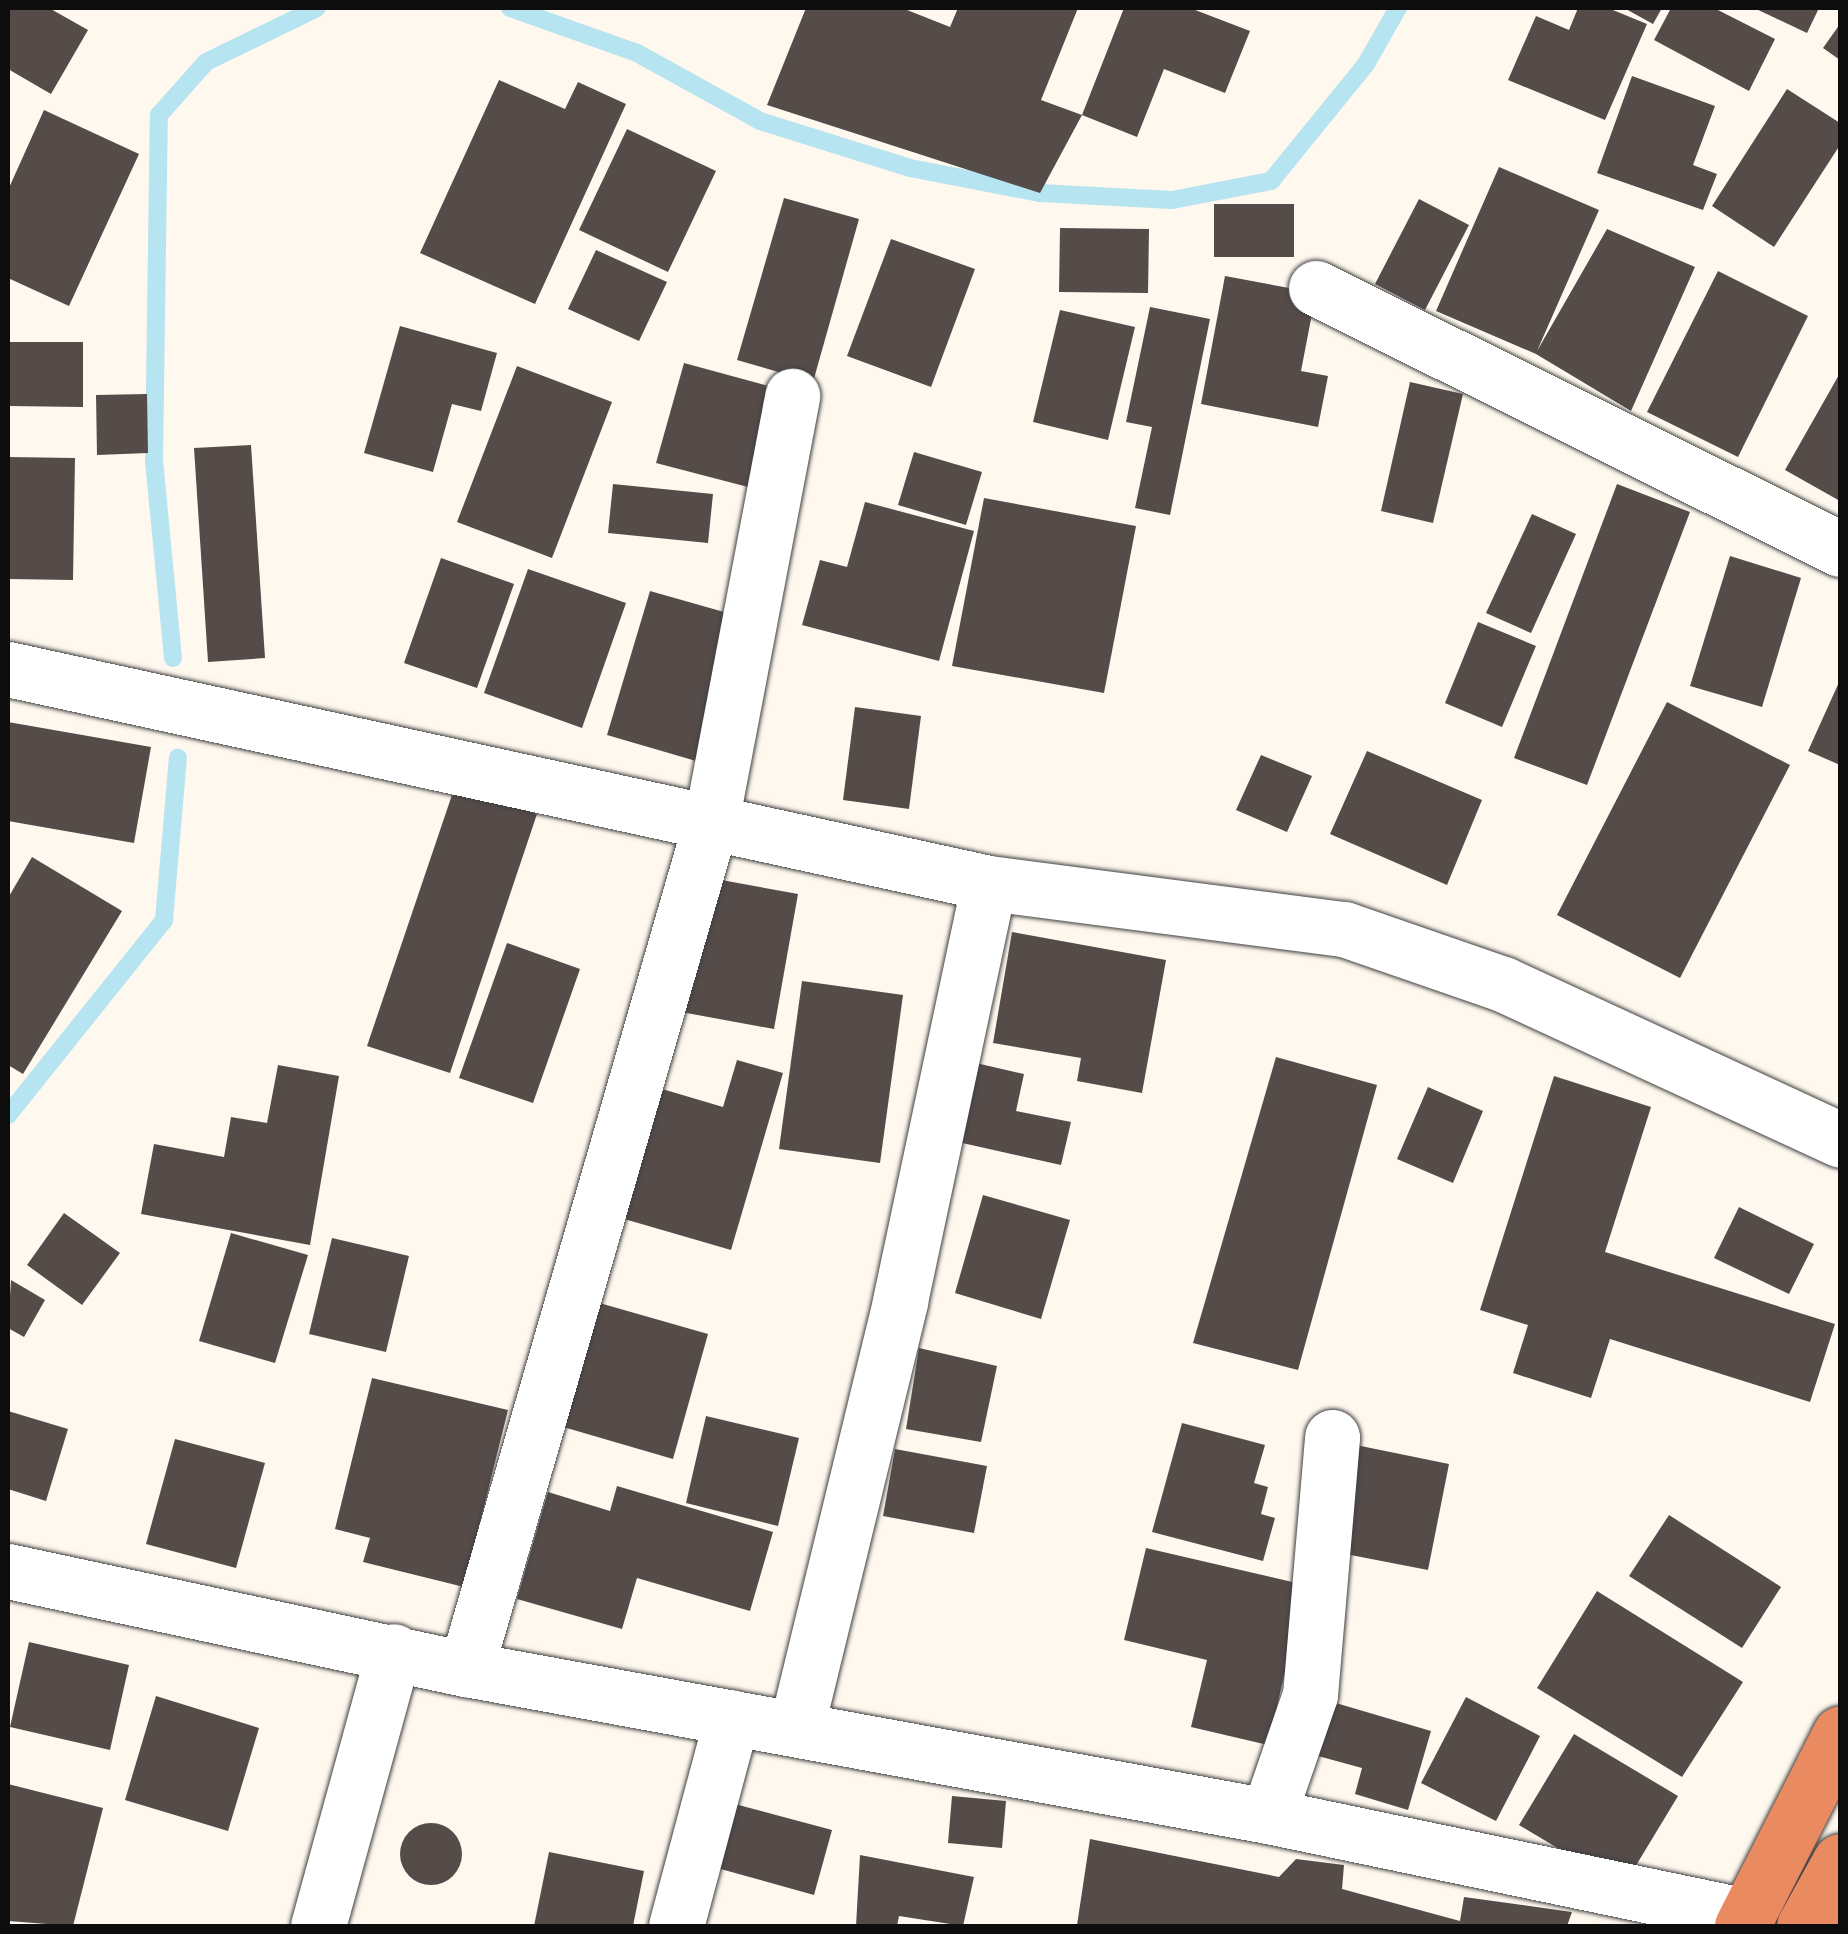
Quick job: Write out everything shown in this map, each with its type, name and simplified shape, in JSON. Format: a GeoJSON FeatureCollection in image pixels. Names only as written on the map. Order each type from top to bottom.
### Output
{"type":"FeatureCollection","features":[{"type":"Feature","properties":{"kind":"highway"},"geometry":{"type":"LineString","coordinates":[[1745,1922],[1840,1734]]}},
{"type":"Feature","properties":{"kind":"highway"},"geometry":{"type":"LineString","coordinates":[[1804,1926],[1840,1861]]}},
{"type":"Feature","properties":{"kind":"street"},"geometry":{"type":"LineString","coordinates":[[1316,288],[1840,550]]}},
{"type":"Feature","properties":{"kind":"street"},"geometry":{"type":"LineString","coordinates":[[466,1669],[712,822],[792,396]]}},
{"type":"Feature","properties":{"kind":"street"},"geometry":{"type":"LineString","coordinates":[[8,669],[988,883],[1344,929],[1503,984],[1840,1140]]}},
{"type":"Feature","properties":{"kind":"street"},"geometry":{"type":"LineString","coordinates":[[796,1729],[900,1301],[988,883]]}},
{"type":"Feature","properties":{"kind":"street"},"geometry":{"type":"LineString","coordinates":[[1268,1816],[1310,1694],[1332,1437]]}},
{"type":"Feature","properties":{"kind":"street"},"geometry":{"type":"LineString","coordinates":[[8,1570],[466,1669],[1268,1816],[1745,1922]]}},
{"type":"Feature","properties":{"kind":"street"},"geometry":{"type":"LineString","coordinates":[[318,1926],[394,1651]]}},
{"type":"Feature","properties":{"kind":"street"},"geometry":{"type":"LineString","coordinates":[[676,1926],[732,1717]]}},
{"type":"Feature","properties":{"kind":"building"},"geometry":{"type":"Polygon","coordinates":[[[8,8],[49,8],[88,30],[51,94],[8,69],[8,8]]]}},
{"type":"Feature","properties":{"kind":"building"},"geometry":{"type":"Polygon","coordinates":[[[806,8],[902,8],[950,27],[958,8],[1078,8],[1041,100],[1082,115],[1040,193],[767,105],[806,8]]]}},
{"type":"Feature","properties":{"kind":"building"},"geometry":{"type":"Polygon","coordinates":[[[1124,8],[1190,8],[1250,31],[1225,93],[1164,69],[1137,137],[1082,115],[1124,8]]]}},
{"type":"Feature","properties":{"kind":"building"},"geometry":{"type":"Polygon","coordinates":[[[1578,8],[1608,8],[1647,24],[1605,120],[1508,80],[1536,16],[1569,30],[1578,8]]]}},
{"type":"Feature","properties":{"kind":"building"},"geometry":{"type":"Polygon","coordinates":[[[1624,8],[1662,8],[1653,24],[1624,8]]]}},
{"type":"Feature","properties":{"kind":"building"},"geometry":{"type":"Polygon","coordinates":[[[1671,8],[1714,8],[1775,39],[1749,91],[1654,40],[1671,8]]]}},
{"type":"Feature","properties":{"kind":"building"},"geometry":{"type":"Polygon","coordinates":[[[1754,8],[1819,8],[1807,33],[1754,8]]]}},
{"type":"Feature","properties":{"kind":"building"},"geometry":{"type":"Polygon","coordinates":[[[1840,24],[1840,60],[1823,48],[1840,24]]]}},
{"type":"Feature","properties":{"kind":"building"},"geometry":{"type":"Polygon","coordinates":[[[1632,76],[1715,106],[1693,165],[1717,174],[1703,210],[1597,173],[1632,76]]]}},
{"type":"Feature","properties":{"kind":"building"},"geometry":{"type":"Polygon","coordinates":[[[499,80],[565,109],[578,82],[626,104],[535,304],[420,253],[499,80]]]}},
{"type":"Feature","properties":{"kind":"building"},"geometry":{"type":"Polygon","coordinates":[[[1787,89],[1840,123],[1840,145],[1774,247],[1712,206],[1787,89]]]}},
{"type":"Feature","properties":{"kind":"building"},"geometry":{"type":"Polygon","coordinates":[[[44,110],[139,154],[69,306],[8,278],[8,190],[44,110]]]}},
{"type":"Feature","properties":{"kind":"building"},"geometry":{"type":"Polygon","coordinates":[[[627,129],[716,171],[668,272],[579,230],[627,129]]]}},
{"type":"Feature","properties":{"kind":"building"},"geometry":{"type":"Polygon","coordinates":[[[1499,167],[1599,210],[1537,351],[1607,229],[1695,267],[1631,411],[1536,354],[1436,311],[1499,167]]]}},
{"type":"Feature","properties":{"kind":"building"},"geometry":{"type":"Polygon","coordinates":[[[784,198],[859,219],[813,382],[737,360],[784,198]]]}},
{"type":"Feature","properties":{"kind":"building"},"geometry":{"type":"Polygon","coordinates":[[[1419,199],[1469,225],[1425,310],[1375,284],[1419,199]]]}},
{"type":"Feature","properties":{"kind":"building"},"geometry":{"type":"Polygon","coordinates":[[[1214,204],[1294,204],[1294,257],[1214,257],[1214,204]]]}},
{"type":"Feature","properties":{"kind":"building"},"geometry":{"type":"Polygon","coordinates":[[[1060,228],[1149,229],[1148,293],[1059,292],[1060,228]]]}},
{"type":"Feature","properties":{"kind":"building"},"geometry":{"type":"Polygon","coordinates":[[[891,239],[975,269],[931,387],[847,356],[891,239]]]}},
{"type":"Feature","properties":{"kind":"building"},"geometry":{"type":"Polygon","coordinates":[[[596,250],[667,282],[639,341],[568,309],[596,250]]]}},
{"type":"Feature","properties":{"kind":"building"},"geometry":{"type":"Polygon","coordinates":[[[1718,271],[1808,316],[1738,457],[1647,412],[1718,271]]]}},
{"type":"Feature","properties":{"kind":"building"},"geometry":{"type":"Polygon","coordinates":[[[1225,276],[1316,293],[1301,371],[1328,376],[1318,427],[1201,404],[1225,276]]]}},
{"type":"Feature","properties":{"kind":"building"},"geometry":{"type":"Polygon","coordinates":[[[1150,307],[1210,319],[1170,515],[1135,508],[1152,427],[1126,422],[1150,307]]]}},
{"type":"Feature","properties":{"kind":"building"},"geometry":{"type":"Polygon","coordinates":[[[1060,310],[1135,327],[1108,440],[1033,422],[1060,310]]]}},
{"type":"Feature","properties":{"kind":"building"},"geometry":{"type":"Polygon","coordinates":[[[400,326],[497,353],[481,411],[452,404],[433,472],[364,453],[400,326]]]}},
{"type":"Feature","properties":{"kind":"building"},"geometry":{"type":"Polygon","coordinates":[[[10,342],[83,342],[83,407],[9,406],[10,342]]]}},
{"type":"Feature","properties":{"kind":"building"},"geometry":{"type":"Polygon","coordinates":[[[684,363],[776,388],[748,487],[656,463],[684,363]]]}},
{"type":"Feature","properties":{"kind":"building"},"geometry":{"type":"Polygon","coordinates":[[[517,366],[612,402],[552,558],[457,522],[517,366]]]}},
{"type":"Feature","properties":{"kind":"building"},"geometry":{"type":"Polygon","coordinates":[[[1840,373],[1840,501],[1785,470],[1840,373]]]}},
{"type":"Feature","properties":{"kind":"building"},"geometry":{"type":"Polygon","coordinates":[[[1410,382],[1463,394],[1433,523],[1381,511],[1410,382]]]}},
{"type":"Feature","properties":{"kind":"building"},"geometry":{"type":"Polygon","coordinates":[[[147,394],[148,453],[97,455],[96,395],[147,394]]]}},
{"type":"Feature","properties":{"kind":"building"},"geometry":{"type":"Polygon","coordinates":[[[251,445],[265,658],[208,662],[194,448],[251,445]]]}},
{"type":"Feature","properties":{"kind":"building"},"geometry":{"type":"Polygon","coordinates":[[[914,452],[982,472],[966,525],[898,505],[914,452]]]}},
{"type":"Feature","properties":{"kind":"building"},"geometry":{"type":"Polygon","coordinates":[[[8,457],[75,458],[73,580],[8,579],[8,457]]]}},
{"type":"Feature","properties":{"kind":"building"},"geometry":{"type":"Polygon","coordinates":[[[613,484],[713,494],[708,543],[608,533],[613,484]]]}},
{"type":"Feature","properties":{"kind":"building"},"geometry":{"type":"Polygon","coordinates":[[[1617,484],[1690,512],[1587,785],[1514,758],[1617,484]]]}},
{"type":"Feature","properties":{"kind":"building"},"geometry":{"type":"Polygon","coordinates":[[[984,498],[1136,526],[1104,693],[952,666],[984,498]]]}},
{"type":"Feature","properties":{"kind":"building"},"geometry":{"type":"Polygon","coordinates":[[[865,502],[974,531],[939,661],[802,625],[820,560],[847,567],[865,502]]]}},
{"type":"Feature","properties":{"kind":"building"},"geometry":{"type":"Polygon","coordinates":[[[1532,514],[1576,534],[1531,633],[1486,613],[1532,514]]]}},
{"type":"Feature","properties":{"kind":"building"},"geometry":{"type":"Polygon","coordinates":[[[1730,556],[1801,578],[1762,707],[1690,686],[1730,556]]]}},
{"type":"Feature","properties":{"kind":"building"},"geometry":{"type":"Polygon","coordinates":[[[441,558],[514,584],[477,688],[404,663],[441,558]]]}},
{"type":"Feature","properties":{"kind":"building"},"geometry":{"type":"Polygon","coordinates":[[[528,569],[626,603],[582,728],[484,693],[528,569]]]}},
{"type":"Feature","properties":{"kind":"building"},"geometry":{"type":"Polygon","coordinates":[[[650,591],[738,616],[696,761],[607,735],[650,591]]]}},
{"type":"Feature","properties":{"kind":"building"},"geometry":{"type":"Polygon","coordinates":[[[1478,622],[1536,646],[1502,727],[1445,703],[1478,622]]]}},
{"type":"Feature","properties":{"kind":"building"},"geometry":{"type":"Polygon","coordinates":[[[1840,680],[1840,765],[1808,751],[1840,680]]]}},
{"type":"Feature","properties":{"kind":"building"},"geometry":{"type":"Polygon","coordinates":[[[1667,702],[1790,765],[1680,978],[1557,915],[1667,702]]]}},
{"type":"Feature","properties":{"kind":"building"},"geometry":{"type":"Polygon","coordinates":[[[855,707],[921,716],[909,809],[843,800],[855,707]]]}},
{"type":"Feature","properties":{"kind":"building"},"geometry":{"type":"Polygon","coordinates":[[[8,722],[151,747],[134,843],[8,821],[8,722]]]}},
{"type":"Feature","properties":{"kind":"building"},"geometry":{"type":"Polygon","coordinates":[[[1367,751],[1482,800],[1447,885],[1330,834],[1367,751]]]}},
{"type":"Feature","properties":{"kind":"building"},"geometry":{"type":"Polygon","coordinates":[[[1261,755],[1312,776],[1287,832],[1236,810],[1261,755]]]}},
{"type":"Feature","properties":{"kind":"building"},"geometry":{"type":"Polygon","coordinates":[[[455,786],[537,814],[450,1073],[367,1046],[455,786]]]}},
{"type":"Feature","properties":{"kind":"building"},"geometry":{"type":"Polygon","coordinates":[[[32,857],[122,911],[23,1074],[8,1065],[8,898],[32,857]]]}},
{"type":"Feature","properties":{"kind":"building"},"geometry":{"type":"Polygon","coordinates":[[[705,877],[798,894],[774,1029],[681,1012],[705,877]]]}},
{"type":"Feature","properties":{"kind":"building"},"geometry":{"type":"Polygon","coordinates":[[[1012,932],[1166,960],[1142,1093],[1077,1081],[1081,1058],[993,1043],[1012,932]]]}},
{"type":"Feature","properties":{"kind":"building"},"geometry":{"type":"Polygon","coordinates":[[[507,943],[580,969],[533,1103],[459,1078],[507,943]]]}},
{"type":"Feature","properties":{"kind":"building"},"geometry":{"type":"Polygon","coordinates":[[[802,981],[903,995],[880,1163],[779,1149],[802,981]]]}},
{"type":"Feature","properties":{"kind":"building"},"geometry":{"type":"Polygon","coordinates":[[[1276,1057],[1377,1085],[1298,1370],[1193,1343],[1276,1057]]]}},
{"type":"Feature","properties":{"kind":"building"},"geometry":{"type":"Polygon","coordinates":[[[737,1060],[783,1073],[731,1250],[614,1216],[652,1086],[723,1107],[737,1060]]]}},
{"type":"Feature","properties":{"kind":"building"},"geometry":{"type":"Polygon","coordinates":[[[976,1063],[1024,1074],[1016,1111],[1071,1122],[1061,1165],[958,1142],[976,1063]]]}},
{"type":"Feature","properties":{"kind":"building"},"geometry":{"type":"Polygon","coordinates":[[[278,1065],[339,1076],[310,1245],[141,1214],[154,1144],[224,1157],[231,1117],[267,1123],[278,1065]]]}},
{"type":"Feature","properties":{"kind":"building"},"geometry":{"type":"Polygon","coordinates":[[[1554,1076],[1651,1107],[1605,1252],[1835,1324],[1810,1402],[1610,1339],[1591,1398],[1513,1373],[1528,1325],[1480,1310],[1554,1076]]]}},
{"type":"Feature","properties":{"kind":"building"},"geometry":{"type":"Polygon","coordinates":[[[1428,1087],[1483,1111],[1453,1183],[1397,1159],[1428,1087]]]}},
{"type":"Feature","properties":{"kind":"building"},"geometry":{"type":"Polygon","coordinates":[[[983,1195],[1070,1220],[1041,1319],[955,1293],[983,1195]]]}},
{"type":"Feature","properties":{"kind":"building"},"geometry":{"type":"Polygon","coordinates":[[[1739,1207],[1814,1244],[1789,1294],[1714,1258],[1739,1207]]]}},
{"type":"Feature","properties":{"kind":"building"},"geometry":{"type":"Polygon","coordinates":[[[64,1213],[120,1253],[82,1305],[27,1265],[64,1213]]]}},
{"type":"Feature","properties":{"kind":"building"},"geometry":{"type":"Polygon","coordinates":[[[231,1233],[308,1255],[275,1363],[199,1341],[231,1233]]]}},
{"type":"Feature","properties":{"kind":"building"},"geometry":{"type":"Polygon","coordinates":[[[332,1238],[409,1256],[386,1352],[309,1334],[332,1238]]]}},
{"type":"Feature","properties":{"kind":"building"},"geometry":{"type":"Polygon","coordinates":[[[11,1280],[45,1300],[24,1337],[8,1328],[11,1280]]]}},
{"type":"Feature","properties":{"kind":"building"},"geometry":{"type":"Polygon","coordinates":[[[589,1300],[708,1334],[673,1459],[553,1424],[589,1300]]]}},
{"type":"Feature","properties":{"kind":"building"},"geometry":{"type":"Polygon","coordinates":[[[919,1348],[997,1366],[981,1442],[906,1429],[919,1348]]]}},
{"type":"Feature","properties":{"kind":"building"},"geometry":{"type":"Polygon","coordinates":[[[372,1378],[508,1410],[464,1587],[363,1562],[370,1538],[335,1529],[372,1378]]]}},
{"type":"Feature","properties":{"kind":"building"},"geometry":{"type":"Polygon","coordinates":[[[8,1411],[68,1429],[46,1501],[8,1489],[8,1411]]]}},
{"type":"Feature","properties":{"kind":"building"},"geometry":{"type":"Polygon","coordinates":[[[706,1416],[799,1438],[778,1526],[686,1503],[706,1416]]]}},
{"type":"Feature","properties":{"kind":"building"},"geometry":{"type":"Polygon","coordinates":[[[1182,1423],[1265,1445],[1254,1483],[1268,1487],[1261,1514],[1275,1518],[1263,1561],[1152,1532],[1182,1423]]]}},
{"type":"Feature","properties":{"kind":"building"},"geometry":{"type":"Polygon","coordinates":[[[175,1439],[265,1463],[236,1568],[146,1544],[175,1439]]]}},
{"type":"Feature","properties":{"kind":"building"},"geometry":{"type":"Polygon","coordinates":[[[1351,1444],[1449,1464],[1428,1570],[1330,1551],[1351,1444]]]}},
{"type":"Feature","properties":{"kind":"building"},"geometry":{"type":"Polygon","coordinates":[[[895,1449],[987,1466],[974,1533],[883,1516],[895,1449]]]}},
{"type":"Feature","properties":{"kind":"building"},"geometry":{"type":"Polygon","coordinates":[[[617,1486],[773,1532],[750,1611],[637,1578],[622,1629],[517,1599],[548,1492],[610,1511],[617,1486]]]}},
{"type":"Feature","properties":{"kind":"building"},"geometry":{"type":"Polygon","coordinates":[[[1669,1515],[1781,1587],[1742,1648],[1629,1576],[1669,1515]]]}},
{"type":"Feature","properties":{"kind":"building"},"geometry":{"type":"Polygon","coordinates":[[[1146,1548],[1305,1585],[1268,1745],[1191,1727],[1207,1660],[1124,1640],[1146,1548]]]}},
{"type":"Feature","properties":{"kind":"building"},"geometry":{"type":"Polygon","coordinates":[[[1597,1591],[1743,1682],[1682,1777],[1537,1688],[1597,1591]]]}},
{"type":"Feature","properties":{"kind":"building"},"geometry":{"type":"Polygon","coordinates":[[[29,1642],[129,1665],[110,1750],[10,1727],[29,1642]]]}},
{"type":"Feature","properties":{"kind":"building"},"geometry":{"type":"Polygon","coordinates":[[[156,1696],[259,1728],[228,1831],[125,1800],[156,1696]]]}},
{"type":"Feature","properties":{"kind":"building"},"geometry":{"type":"Polygon","coordinates":[[[1312,1696],[1431,1731],[1408,1810],[1355,1794],[1362,1768],[1296,1750],[1312,1696]]]}},
{"type":"Feature","properties":{"kind":"building"},"geometry":{"type":"Polygon","coordinates":[[[1466,1697],[1540,1736],[1496,1821],[1421,1783],[1466,1697]]]}},
{"type":"Feature","properties":{"kind":"building"},"geometry":{"type":"Polygon","coordinates":[[[1574,1734],[1678,1796],[1623,1887],[1519,1825],[1574,1734]]]}},
{"type":"Feature","properties":{"kind":"building"},"geometry":{"type":"Polygon","coordinates":[[[8,1784],[103,1808],[73,1926],[8,1921],[8,1784]]]}},
{"type":"Feature","properties":{"kind":"building"},"geometry":{"type":"Polygon","coordinates":[[[952,1796],[1006,1801],[1002,1848],[948,1843],[952,1796]]]}},
{"type":"Feature","properties":{"kind":"building"},"geometry":{"type":"Polygon","coordinates":[[[716,1799],[832,1830],[814,1895],[699,1863],[716,1799]]]}},
{"type":"Feature","properties":{"kind":"building"},"geometry":{"type":"Polygon","coordinates":[[[431,1823],[453,1832],[462,1854],[453,1876],[431,1885],[409,1876],[400,1854],[409,1832],[431,1823]]]}},
{"type":"Feature","properties":{"kind":"building"},"geometry":{"type":"Polygon","coordinates":[[[1090,1839],[1279,1877],[1296,1859],[1344,1865],[1342,1889],[1460,1921],[1464,1897],[1572,1912],[1567,1926],[1083,1926],[1077,1925],[1090,1839]]]}},
{"type":"Feature","properties":{"kind":"building"},"geometry":{"type":"Polygon","coordinates":[[[549,1852],[644,1871],[633,1926],[534,1926],[549,1852]]]}},
{"type":"Feature","properties":{"kind":"building"},"geometry":{"type":"Polygon","coordinates":[[[860,1855],[974,1877],[963,1926],[899,1916],[897,1926],[856,1926],[860,1855]]]}},
{"type":"Feature","properties":{"kind":"waterway"},"geometry":{"type":"LineString","coordinates":[[173,658],[154,460],[159,115],[206,62],[317,8]]}},
{"type":"Feature","properties":{"kind":"waterway"},"geometry":{"type":"LineString","coordinates":[[510,8],[637,53],[760,121],[910,168],[1040,193],[1172,200],[1271,181],[1366,64],[1398,8]]}},
{"type":"Feature","properties":{"kind":"waterway"},"geometry":{"type":"LineString","coordinates":[[8,1115],[164,920],[178,758]]}}]}
